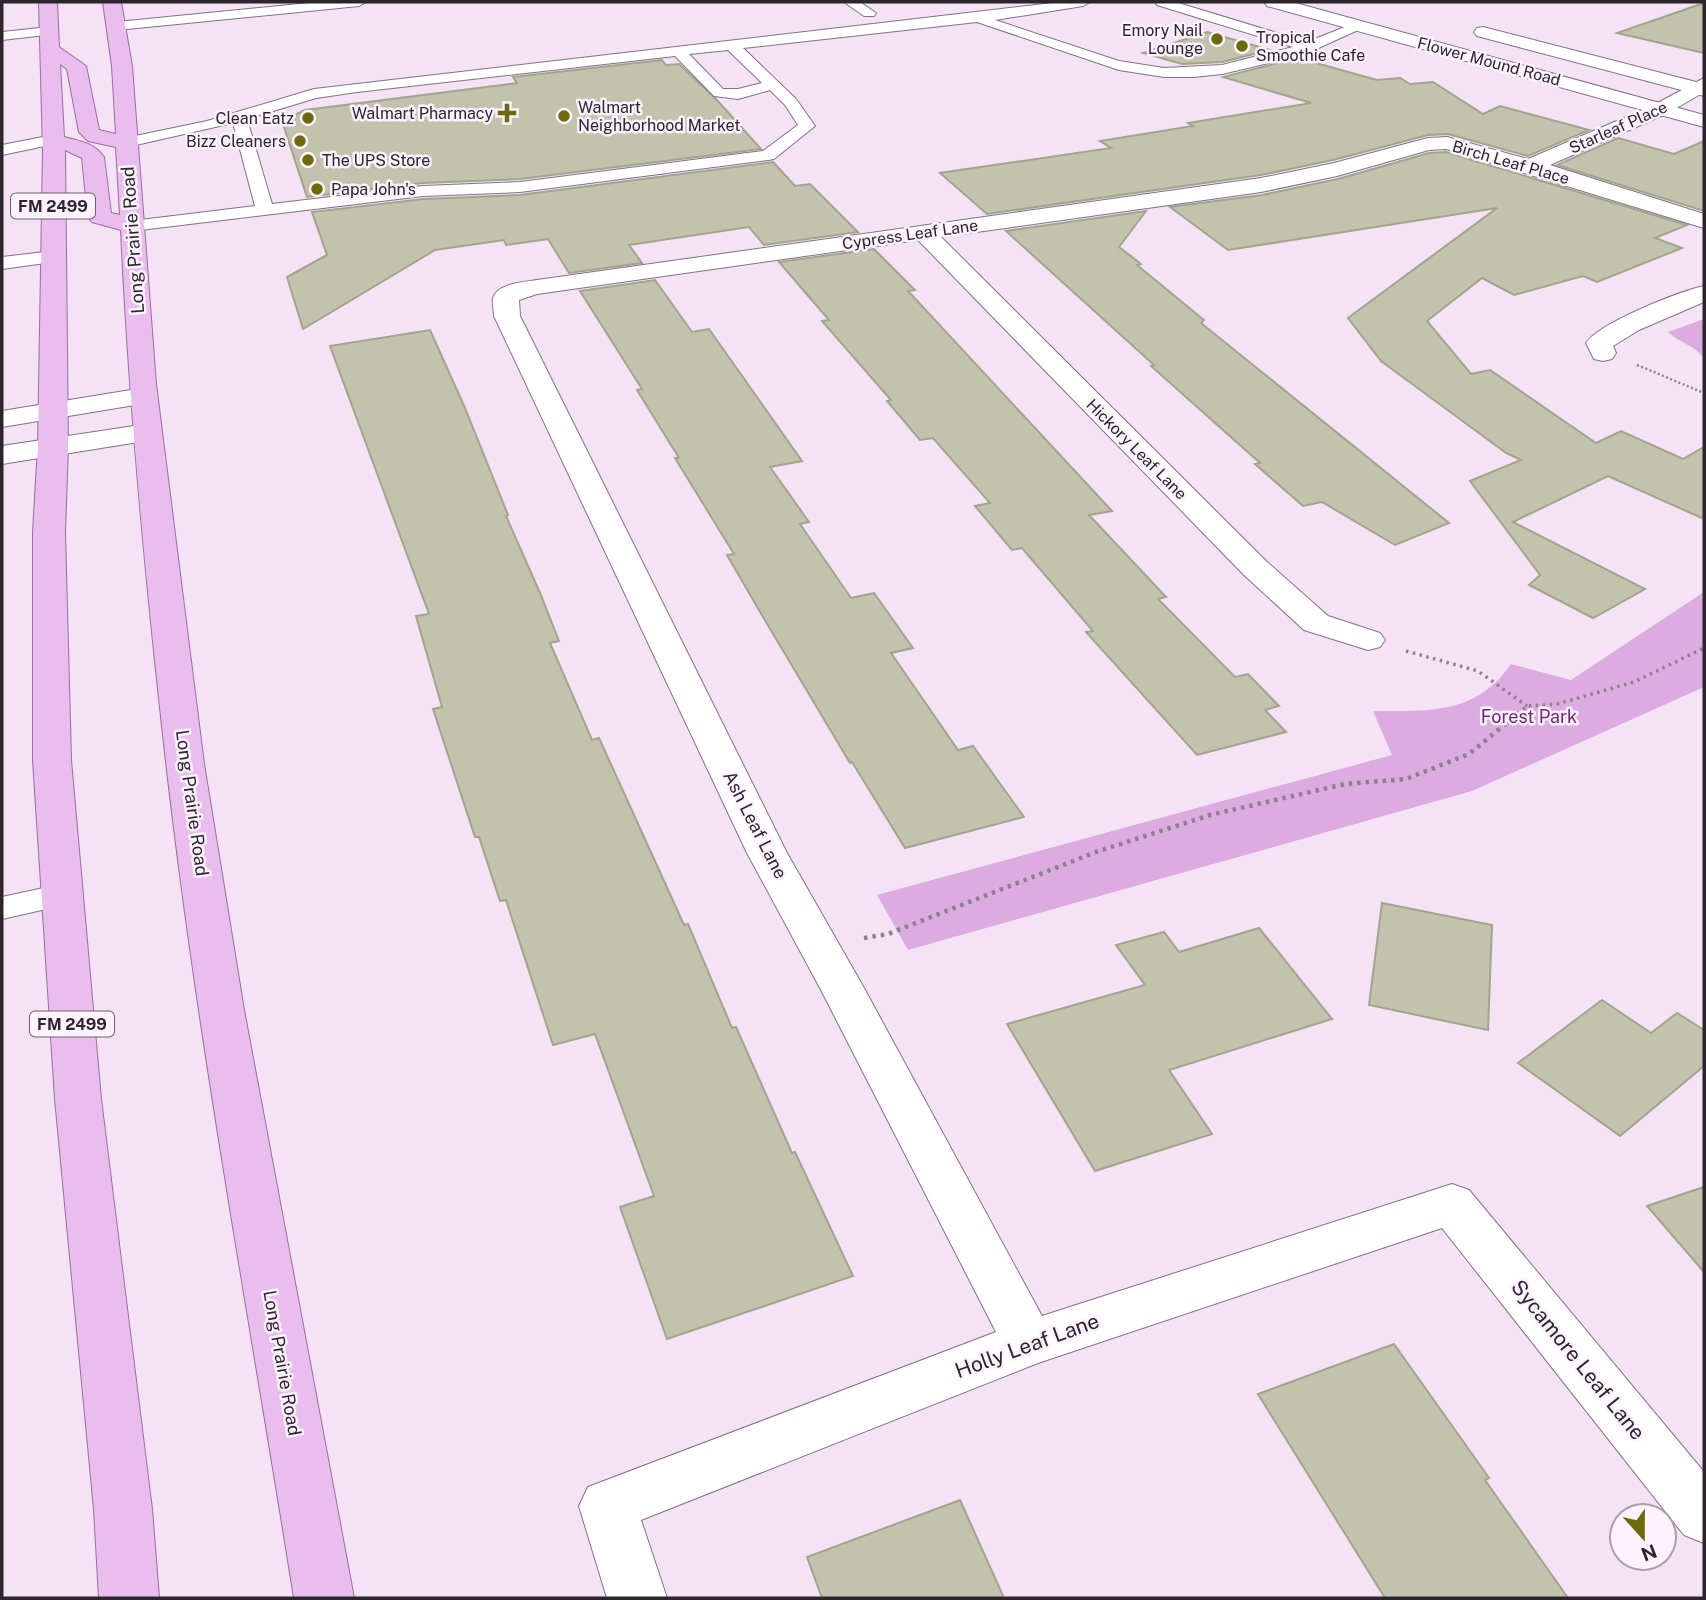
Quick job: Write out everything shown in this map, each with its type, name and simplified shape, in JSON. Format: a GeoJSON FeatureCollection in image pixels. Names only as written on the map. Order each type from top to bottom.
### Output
{"type":"FeatureCollection","features":[{"type":"Feature","properties":{"kind":"main road","name":"FM 2499"},"geometry":{"type":"LineString","coordinates":[[48,2],[53,151],[53,429],[48,532],[51,760],[78,1099],[123,1509],[129,1598]]}},
{"type":"Feature","properties":{"kind":"main road","name":"Long Prairie Road"},"geometry":{"type":"LineString","coordinates":[[112,2],[117,26],[126,131],[145,415],[185,764],[220,996],[283,1375],[324,1598]]}},
{"type":"Feature","properties":{"kind":"main road"},"geometry":{"type":"LineString","coordinates":[[50,40],[76,66],[89,132],[95,137],[126,131]]}},
{"type":"Feature","properties":{"kind":"main road"},"geometry":{"type":"LineString","coordinates":[[53,151],[88,150],[93,157],[100,217],[132,226]]}},
{"type":"Feature","properties":{"kind":"street","name":"Flower Mound Road"},"geometry":{"type":"LineString","coordinates":[[1273,2],[1704,121]]}},
{"type":"Feature","properties":{"kind":"street","name":"Flower Mound Road"},"geometry":{"type":"LineString","coordinates":[[1465,28],[1702,87]]}},
{"type":"Feature","properties":{"kind":"street","name":"Starleaf Place"},"geometry":{"type":"LineString","coordinates":[[1530,166],[1661,109],[1702,87]]}},
{"type":"Feature","properties":{"kind":"street","name":"Birch Leaf Place"},"geometry":{"type":"LineString","coordinates":[[1316,174],[1428,144],[1447,143],[1704,220]]}},
{"type":"Feature","properties":{"kind":"street","name":"Cypress Leaf Lane"},"geometry":{"type":"LineString","coordinates":[[506,297],[516,291],[537,287],[1261,185],[1316,174]]}},
{"type":"Feature","properties":{"kind":"street","name":"Hickory Leaf Lane"},"geometry":{"type":"LineString","coordinates":[[924,233],[1255,568],[1316,623],[1368,640]]}},
{"type":"Feature","properties":{"kind":"street"},"geometry":{"type":"LineString","coordinates":[[1603,353],[1599,343],[1630,324],[1704,293]]}},
{"type":"Feature","properties":{"kind":"street","name":"Ash Leaf Lane"},"geometry":{"type":"LineString","coordinates":[[506,297],[507,316],[767,853],[1029,1343]]}},
{"type":"Feature","properties":{"kind":"street"},"geometry":{"type":"LineString","coordinates":[[2,455],[53,429],[145,415]]}},
{"type":"Feature","properties":{"kind":"street"},"geometry":{"type":"LineString","coordinates":[[2,419],[53,429]]}},
{"type":"Feature","properties":{"kind":"street","name":"Holly Leaf Lane"},"geometry":{"type":"LineString","coordinates":[[636,1598],[608,1506],[1029,1343],[1451,1204]]}},
{"type":"Feature","properties":{"kind":"street","name":"Sycamore Leaf Lane"},"geometry":{"type":"LineString","coordinates":[[1451,1204],[1704,1516]]}},
{"type":"Feature","properties":{"kind":"lane"},"geometry":{"type":"LineString","coordinates":[[117,26],[222,2]]}},
{"type":"Feature","properties":{"kind":"lane"},"geometry":{"type":"LineString","coordinates":[[208,7],[359,2]]}},
{"type":"Feature","properties":{"kind":"lane"},"geometry":{"type":"LineString","coordinates":[[851,2],[875,13],[886,28]]}},
{"type":"Feature","properties":{"kind":"lane"},"geometry":{"type":"LineString","coordinates":[[126,131],[210,124],[314,94],[979,18],[1083,2]]}},
{"type":"Feature","properties":{"kind":"lane"},"geometry":{"type":"LineString","coordinates":[[1162,2],[1309,47]]}},
{"type":"Feature","properties":{"kind":"lane"},"geometry":{"type":"LineString","coordinates":[[979,18],[1006,30],[1105,62],[1154,72],[1188,74],[1232,70],[1309,47],[1360,26]]}},
{"type":"Feature","properties":{"kind":"lane"},"geometry":{"type":"LineString","coordinates":[[2,36],[50,40]]}},
{"type":"Feature","properties":{"kind":"lane"},"geometry":{"type":"LineString","coordinates":[[132,226],[423,191],[520,187],[768,155],[807,126],[791,102],[732,46]]}},
{"type":"Feature","properties":{"kind":"lane"},"geometry":{"type":"LineString","coordinates":[[679,52],[719,93],[738,94],[773,85]]}},
{"type":"Feature","properties":{"kind":"lane"},"geometry":{"type":"LineString","coordinates":[[239,117],[265,209]]}},
{"type":"Feature","properties":{"kind":"lane"},"geometry":{"type":"LineString","coordinates":[[2,150],[53,151]]}},
{"type":"Feature","properties":{"kind":"lane"},"geometry":{"type":"LineString","coordinates":[[2,159],[53,151]]}},
{"type":"Feature","properties":{"kind":"lane"},"geometry":{"type":"LineString","coordinates":[[2,263],[53,257]]}},
{"type":"Feature","properties":{"kind":"lane"},"geometry":{"type":"LineString","coordinates":[[2,908],[62,895]]}},
{"type":"Feature","properties":{"kind":"path"},"geometry":{"type":"LineString","coordinates":[[1603,353],[1704,393]]}},
{"type":"Feature","properties":{"kind":"path"},"geometry":{"type":"LineString","coordinates":[[1368,640],[1478,671],[1527,706]]}},
{"type":"Feature","properties":{"kind":"path"},"geometry":{"type":"LineString","coordinates":[[819,946],[888,934],[1096,852],[1210,815],[1345,784],[1406,779],[1469,754],[1527,706],[1557,704],[1634,682],[1704,648]]}},
{"type":"Feature","properties":{"kind":"green space"},"geometry":{"type":"Polygon","coordinates":[[[1704,319],[1704,359],[1697,350],[1668,332],[1704,319]]]}},
{"type":"Feature","properties":{"kind":"green space","name":"Forest Park"},"geometry":{"type":"Polygon","coordinates":[[[1704,592],[1704,687],[1472,791],[908,950],[877,895],[1392,755],[1373,711],[1450,707],[1483,693],[1511,664],[1571,680],[1704,592]]]}},
{"type":"Feature","properties":{"kind":"building"},"geometry":{"type":"Polygon","coordinates":[[[1704,3],[1704,53],[1617,33],[1704,3]]]}},
{"type":"Feature","properties":{"kind":"building"},"geometry":{"type":"Polygon","coordinates":[[[1207,32],[1270,50],[1222,62],[1182,64],[1143,53],[1207,32]]]}},
{"type":"Feature","properties":{"kind":"building"},"geometry":{"type":"Polygon","coordinates":[[[1298,58],[1377,80],[1400,78],[1410,84],[1433,82],[1483,114],[1500,106],[1589,130],[1528,156],[1448,134],[1428,135],[1333,160],[1261,175],[987,214],[940,173],[1111,148],[1100,141],[1193,126],[1188,123],[1311,103],[1223,77],[1298,58]]]}},
{"type":"Feature","properties":{"kind":"building","name":"Walmart Neighborhood Market"},"geometry":{"type":"Polygon","coordinates":[[[662,60],[666,65],[679,64],[716,99],[761,149],[520,179],[423,183],[307,197],[282,121],[305,110],[517,83],[513,77],[662,60]]]}},
{"type":"Feature","properties":{"kind":"building"},"geometry":{"type":"Polygon","coordinates":[[[1618,138],[1674,154],[1704,141],[1704,211],[1557,165],[1618,138]]]}},
{"type":"Feature","properties":{"kind":"building"},"geometry":{"type":"Polygon","coordinates":[[[1446,152],[1687,225],[1655,238],[1682,248],[1597,282],[1583,276],[1514,295],[1482,278],[1427,321],[1471,374],[1490,370],[1596,443],[1621,431],[1683,459],[1704,447],[1704,519],[1608,476],[1513,522],[1645,589],[1593,618],[1529,585],[1540,575],[1470,481],[1521,460],[1506,453],[1381,361],[1348,318],[1497,208],[1228,250],[1170,207],[1262,195],[1338,179],[1429,153],[1446,152]]]}},
{"type":"Feature","properties":{"kind":"building"},"geometry":{"type":"Polygon","coordinates":[[[773,162],[795,186],[810,184],[858,232],[764,245],[749,227],[629,245],[642,263],[569,273],[548,239],[506,245],[504,240],[435,250],[303,329],[287,277],[327,255],[312,212],[423,199],[520,195],[773,162]]]}},
{"type":"Feature","properties":{"kind":"building"},"geometry":{"type":"Polygon","coordinates":[[[1146,211],[1119,247],[1204,320],[1201,323],[1449,523],[1395,545],[1322,502],[1303,506],[1255,464],[1260,463],[1006,231],[1146,211]]]}},
{"type":"Feature","properties":{"kind":"building"},"geometry":{"type":"Polygon","coordinates":[[[874,249],[915,290],[908,291],[1112,511],[1089,515],[1166,597],[1158,599],[1235,677],[1248,674],[1279,706],[1265,710],[1286,732],[1197,755],[1086,632],[1093,631],[1022,548],[1012,550],[975,506],[990,503],[933,438],[920,440],[887,401],[891,400],[822,321],[829,320],[779,262],[874,249]]]}},
{"type":"Feature","properties":{"kind":"building"},"geometry":{"type":"Polygon","coordinates":[[[655,280],[692,332],[709,329],[802,461],[770,467],[809,522],[800,524],[851,598],[874,593],[913,648],[891,653],[958,750],[973,746],[1024,817],[905,848],[852,762],[850,763],[763,617],[727,555],[734,554],[637,390],[642,389],[580,291],[655,280]]]}},
{"type":"Feature","properties":{"kind":"building"},"geometry":{"type":"Polygon","coordinates":[[[430,330],[465,408],[508,515],[506,516],[559,641],[550,643],[592,740],[599,738],[684,925],[688,924],[732,1028],[736,1027],[792,1153],[795,1152],[853,1276],[667,1339],[620,1207],[654,1196],[595,1034],[553,1045],[506,900],[500,901],[479,837],[475,837],[433,709],[442,707],[416,616],[429,614],[330,346],[430,330]]]}},
{"type":"Feature","properties":{"kind":"building"},"geometry":{"type":"Polygon","coordinates":[[[1382,903],[1492,925],[1488,1030],[1369,1005],[1382,903]]]}},
{"type":"Feature","properties":{"kind":"building"},"geometry":{"type":"Polygon","coordinates":[[[1259,928],[1332,1019],[1169,1070],[1212,1134],[1095,1171],[1007,1024],[1145,985],[1116,945],[1164,932],[1179,952],[1259,928]]]}},
{"type":"Feature","properties":{"kind":"building"},"geometry":{"type":"Polygon","coordinates":[[[1602,1000],[1651,1033],[1677,1013],[1704,1030],[1704,1066],[1620,1136],[1518,1063],[1602,1000]]]}},
{"type":"Feature","properties":{"kind":"building"},"geometry":{"type":"Polygon","coordinates":[[[1704,1187],[1704,1272],[1647,1206],[1704,1187]]]}},
{"type":"Feature","properties":{"kind":"building"},"geometry":{"type":"Polygon","coordinates":[[[1394,1344],[1489,1478],[1485,1480],[1568,1598],[1385,1598],[1258,1394],[1394,1344]]]}},
{"type":"Feature","properties":{"kind":"building"},"geometry":{"type":"Polygon","coordinates":[[[960,1500],[1004,1598],[822,1598],[807,1557],[960,1500]]]}},
{"type":"Feature","properties":{"kind":"place","name":"Emory Nail Lounge"},"geometry":{"type":"Point","coordinates":[1217,39]}},
{"type":"Feature","properties":{"kind":"place","name":"Tropical Smoothie Cafe"},"geometry":{"type":"Point","coordinates":[1242,46]}},
{"type":"Feature","properties":{"kind":"place","name":"Walmart Pharmacy"},"geometry":{"type":"Point","coordinates":[507,113]}},
{"type":"Feature","properties":{"kind":"place","name":"Walmart Neighborhood Market"},"geometry":{"type":"Point","coordinates":[564,116]}},
{"type":"Feature","properties":{"kind":"place","name":"Clean Eatz"},"geometry":{"type":"Point","coordinates":[308,118]}},
{"type":"Feature","properties":{"kind":"place","name":"Bizz Cleaners"},"geometry":{"type":"Point","coordinates":[300,141]}},
{"type":"Feature","properties":{"kind":"place","name":"The UPS Store"},"geometry":{"type":"Point","coordinates":[308,160]}},
{"type":"Feature","properties":{"kind":"place","name":"Papa John's"},"geometry":{"type":"Point","coordinates":[317,189]}}]}
